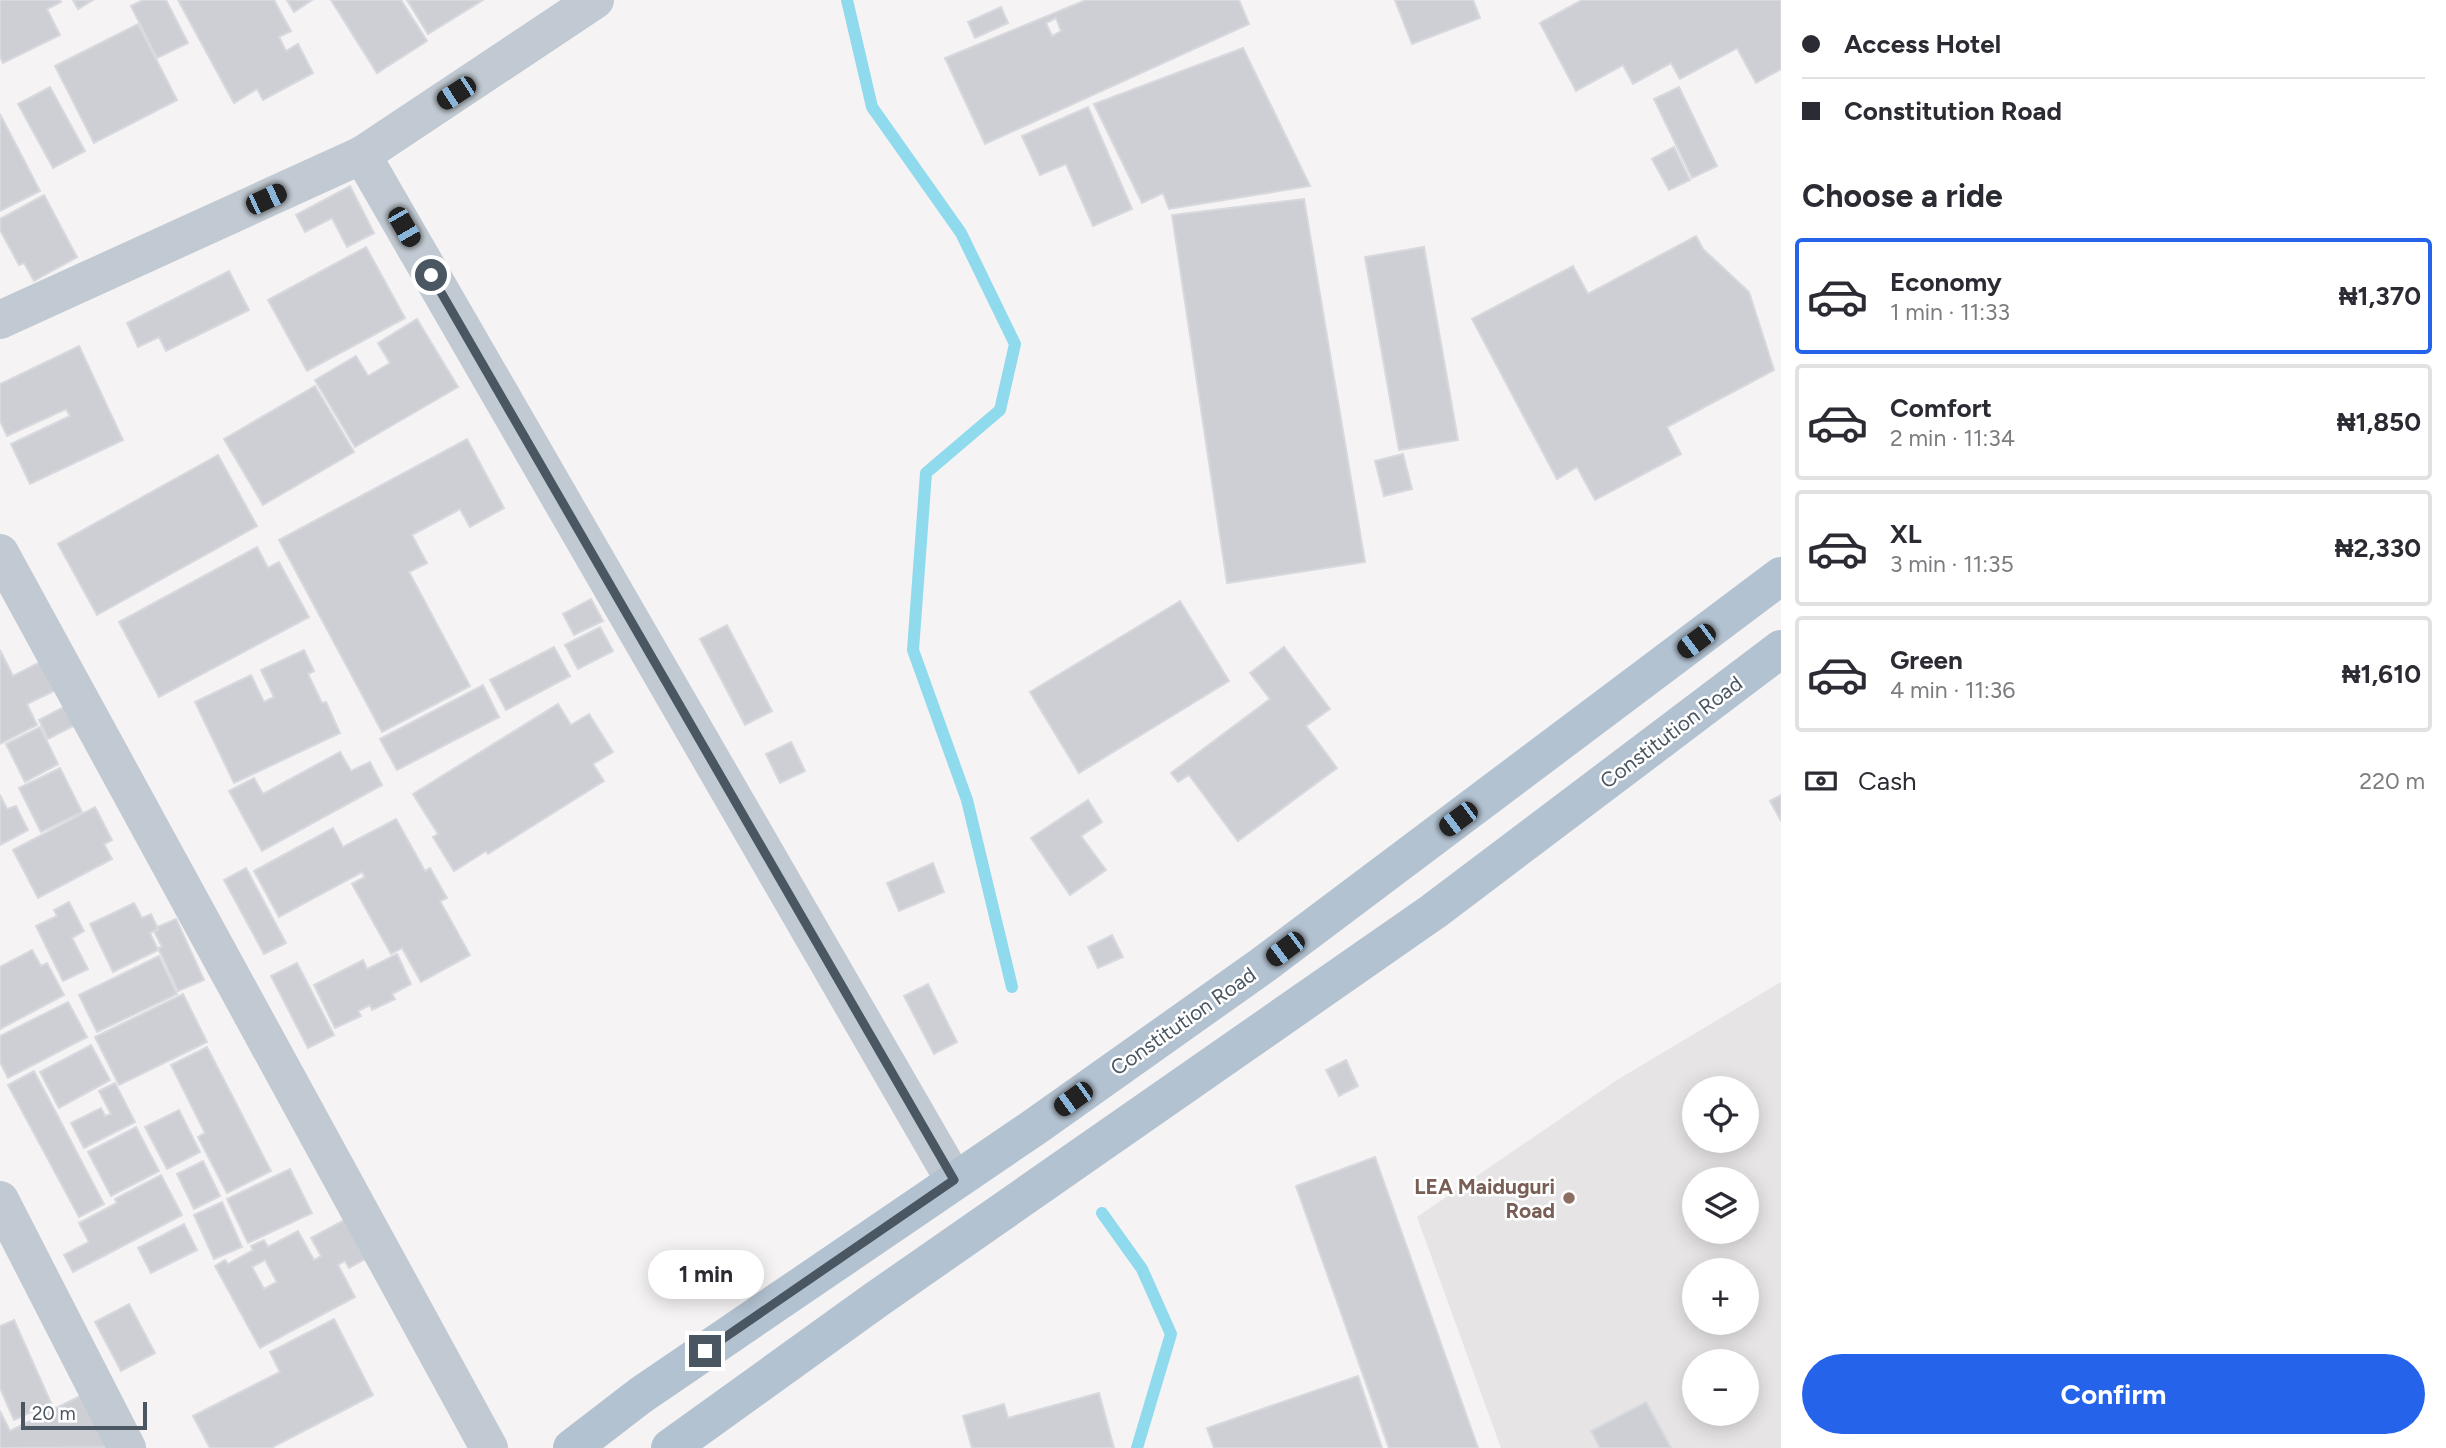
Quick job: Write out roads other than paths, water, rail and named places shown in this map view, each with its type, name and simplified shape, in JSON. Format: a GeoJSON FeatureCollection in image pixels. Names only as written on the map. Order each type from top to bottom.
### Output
{"type":"FeatureCollection","features":[{"type":"Feature","properties":{"kind":"main road","name":"Constitution Road"},"geometry":{"type":"LineString","coordinates":[[572,1448],[641,1395],[1036,1126],[1263,965],[1781,576]]}},
{"type":"Feature","properties":{"kind":"main road","name":"Constitution Road"},"geometry":{"type":"LineString","coordinates":[[670,1448],[866,1307],[1434,911],[1781,649]]}},
{"type":"Feature","properties":{"kind":"street"},"geometry":{"type":"LineString","coordinates":[[0,320],[362,155],[595,0]]}},
{"type":"Feature","properties":{"kind":"street"},"geometry":{"type":"LineString","coordinates":[[362,155],[954,1180]]}},
{"type":"Feature","properties":{"kind":"street"},"geometry":{"type":"LineString","coordinates":[[0,553],[489,1448]]}},
{"type":"Feature","properties":{"kind":"street"},"geometry":{"type":"LineString","coordinates":[[0,1200],[127,1448]]}},
{"type":"Feature","properties":{"kind":"waterway"},"geometry":{"type":"LineString","coordinates":[[847,0],[872,107],[961,233],[1015,344],[1000,410],[926,473],[913,650],[967,800],[1012,987]]}},
{"type":"Feature","properties":{"kind":"waterway"},"geometry":{"type":"LineString","coordinates":[[1102,1213],[1142,1269],[1171,1334],[1137,1448]]}},
{"type":"Feature","properties":{"kind":"place","name":"LEA Maiduguri Road"},"geometry":{"type":"Point","coordinates":[1569,1198]}}]}
